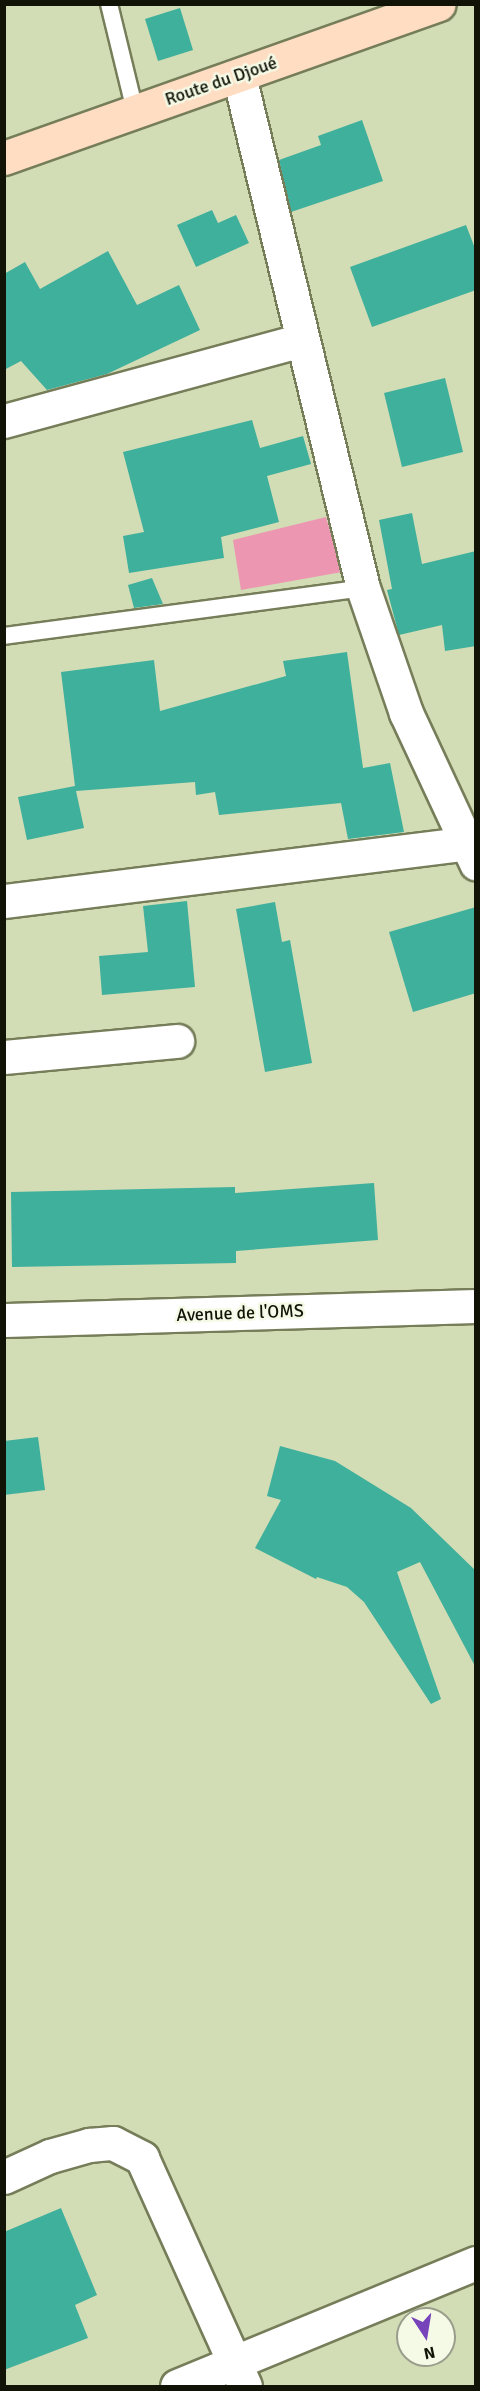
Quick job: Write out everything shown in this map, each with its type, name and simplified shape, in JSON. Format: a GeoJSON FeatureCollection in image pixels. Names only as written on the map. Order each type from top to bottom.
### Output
{"type":"FeatureCollection","features":[{"type":"Feature","properties":{"kind":"main road","name":"Route du Djoué"},"geometry":{"type":"LineString","coordinates":[[4,158],[438,4]]}},
{"type":"Feature","properties":{"kind":"street"},"geometry":{"type":"LineString","coordinates":[[4,901],[472,850],[406,713],[363,588],[239,76]]}},
{"type":"Feature","properties":{"kind":"street"},"geometry":{"type":"LineString","coordinates":[[4,421],[302,340]]}},
{"type":"Feature","properties":{"kind":"street"},"geometry":{"type":"LineString","coordinates":[[4,1057],[177,1041]]}},
{"type":"Feature","properties":{"kind":"street","name":"Avenue de l'OMS"},"geometry":{"type":"LineString","coordinates":[[4,1320],[476,1306]]}},
{"type":"Feature","properties":{"kind":"street"},"geometry":{"type":"LineString","coordinates":[[4,2178],[50,2156],[89,2145],[113,2143],[142,2158],[240,2374]]}},
{"type":"Feature","properties":{"kind":"street"},"geometry":{"type":"LineString","coordinates":[[177,2386],[240,2374],[476,2263]]}},
{"type":"Feature","properties":{"kind":"lane"},"geometry":{"type":"LineString","coordinates":[[109,4],[135,111]]}},
{"type":"Feature","properties":{"kind":"lane"},"geometry":{"type":"LineString","coordinates":[[4,636],[363,588]]}},
{"type":"Feature","properties":{"kind":"shaded area"},"geometry":{"type":"Polygon","coordinates":[[[326,517],[342,572],[241,590],[233,540],[326,517]]]}},
{"type":"Feature","properties":{"kind":"building"},"geometry":{"type":"Polygon","coordinates":[[[180,8],[193,50],[158,61],[145,19],[180,8]]]}},
{"type":"Feature","properties":{"kind":"building"},"geometry":{"type":"Polygon","coordinates":[[[362,120],[383,181],[291,212],[279,160],[321,145],[318,136],[362,120]]]}},
{"type":"Feature","properties":{"kind":"building"},"geometry":{"type":"Polygon","coordinates":[[[212,210],[218,223],[236,215],[249,243],[196,267],[177,225],[212,210]]]}},
{"type":"Feature","properties":{"kind":"building"},"geometry":{"type":"Polygon","coordinates":[[[466,225],[476,251],[476,290],[372,327],[350,267],[466,225]]]}},
{"type":"Feature","properties":{"kind":"building"},"geometry":{"type":"Polygon","coordinates":[[[108,251],[137,305],[179,285],[200,330],[107,374],[47,390],[21,361],[4,370],[4,274],[25,262],[40,289],[108,251]]]}},
{"type":"Feature","properties":{"kind":"building"},"geometry":{"type":"Polygon","coordinates":[[[445,378],[463,452],[402,467],[384,393],[445,378]]]}},
{"type":"Feature","properties":{"kind":"building"},"geometry":{"type":"Polygon","coordinates":[[[252,420],[260,448],[303,436],[311,464],[267,476],[279,522],[221,537],[224,558],[129,573],[123,536],[144,532],[123,452],[252,420]]]}},
{"type":"Feature","properties":{"kind":"building"},"geometry":{"type":"Polygon","coordinates":[[[412,513],[422,564],[476,551],[476,646],[445,651],[442,625],[399,635],[387,590],[392,589],[379,520],[412,513]]]}},
{"type":"Feature","properties":{"kind":"building"},"geometry":{"type":"Polygon","coordinates":[[[152,578],[163,604],[134,608],[128,585],[152,578]]]}},
{"type":"Feature","properties":{"kind":"building"},"geometry":{"type":"Polygon","coordinates":[[[347,652],[363,768],[390,763],[404,832],[348,839],[341,803],[219,815],[215,792],[196,795],[195,782],[76,791],[84,828],[27,840],[18,797],[75,786],[61,672],[154,660],[160,711],[286,676],[283,661],[347,652]]]}},
{"type":"Feature","properties":{"kind":"building"},"geometry":{"type":"Polygon","coordinates":[[[187,901],[195,987],[102,995],[99,956],[148,952],[143,906],[187,901]]]}},
{"type":"Feature","properties":{"kind":"building"},"geometry":{"type":"Polygon","coordinates":[[[275,902],[282,942],[290,940],[312,1063],[265,1072],[236,909],[275,902]]]}},
{"type":"Feature","properties":{"kind":"building"},"geometry":{"type":"Polygon","coordinates":[[[476,907],[476,993],[413,1012],[389,932],[476,907]]]}},
{"type":"Feature","properties":{"kind":"building"},"geometry":{"type":"Polygon","coordinates":[[[374,1183],[378,1240],[236,1251],[236,1263],[12,1267],[11,1192],[235,1187],[235,1193],[374,1183]]]}},
{"type":"Feature","properties":{"kind":"building"},"geometry":{"type":"Polygon","coordinates":[[[38,1437],[45,1490],[4,1495],[4,1441],[38,1437]]]}},
{"type":"Feature","properties":{"kind":"building"},"geometry":{"type":"Polygon","coordinates":[[[280,1446],[335,1461],[411,1508],[476,1571],[476,1668],[420,1562],[397,1572],[441,1699],[431,1704],[364,1602],[347,1587],[317,1577],[316,1579],[255,1548],[281,1500],[267,1496],[280,1446]]]}},
{"type":"Feature","properties":{"kind":"building"},"geometry":{"type":"Polygon","coordinates":[[[61,2208],[97,2295],[75,2305],[88,2338],[4,2370],[4,2232],[61,2208]]]}}]}
